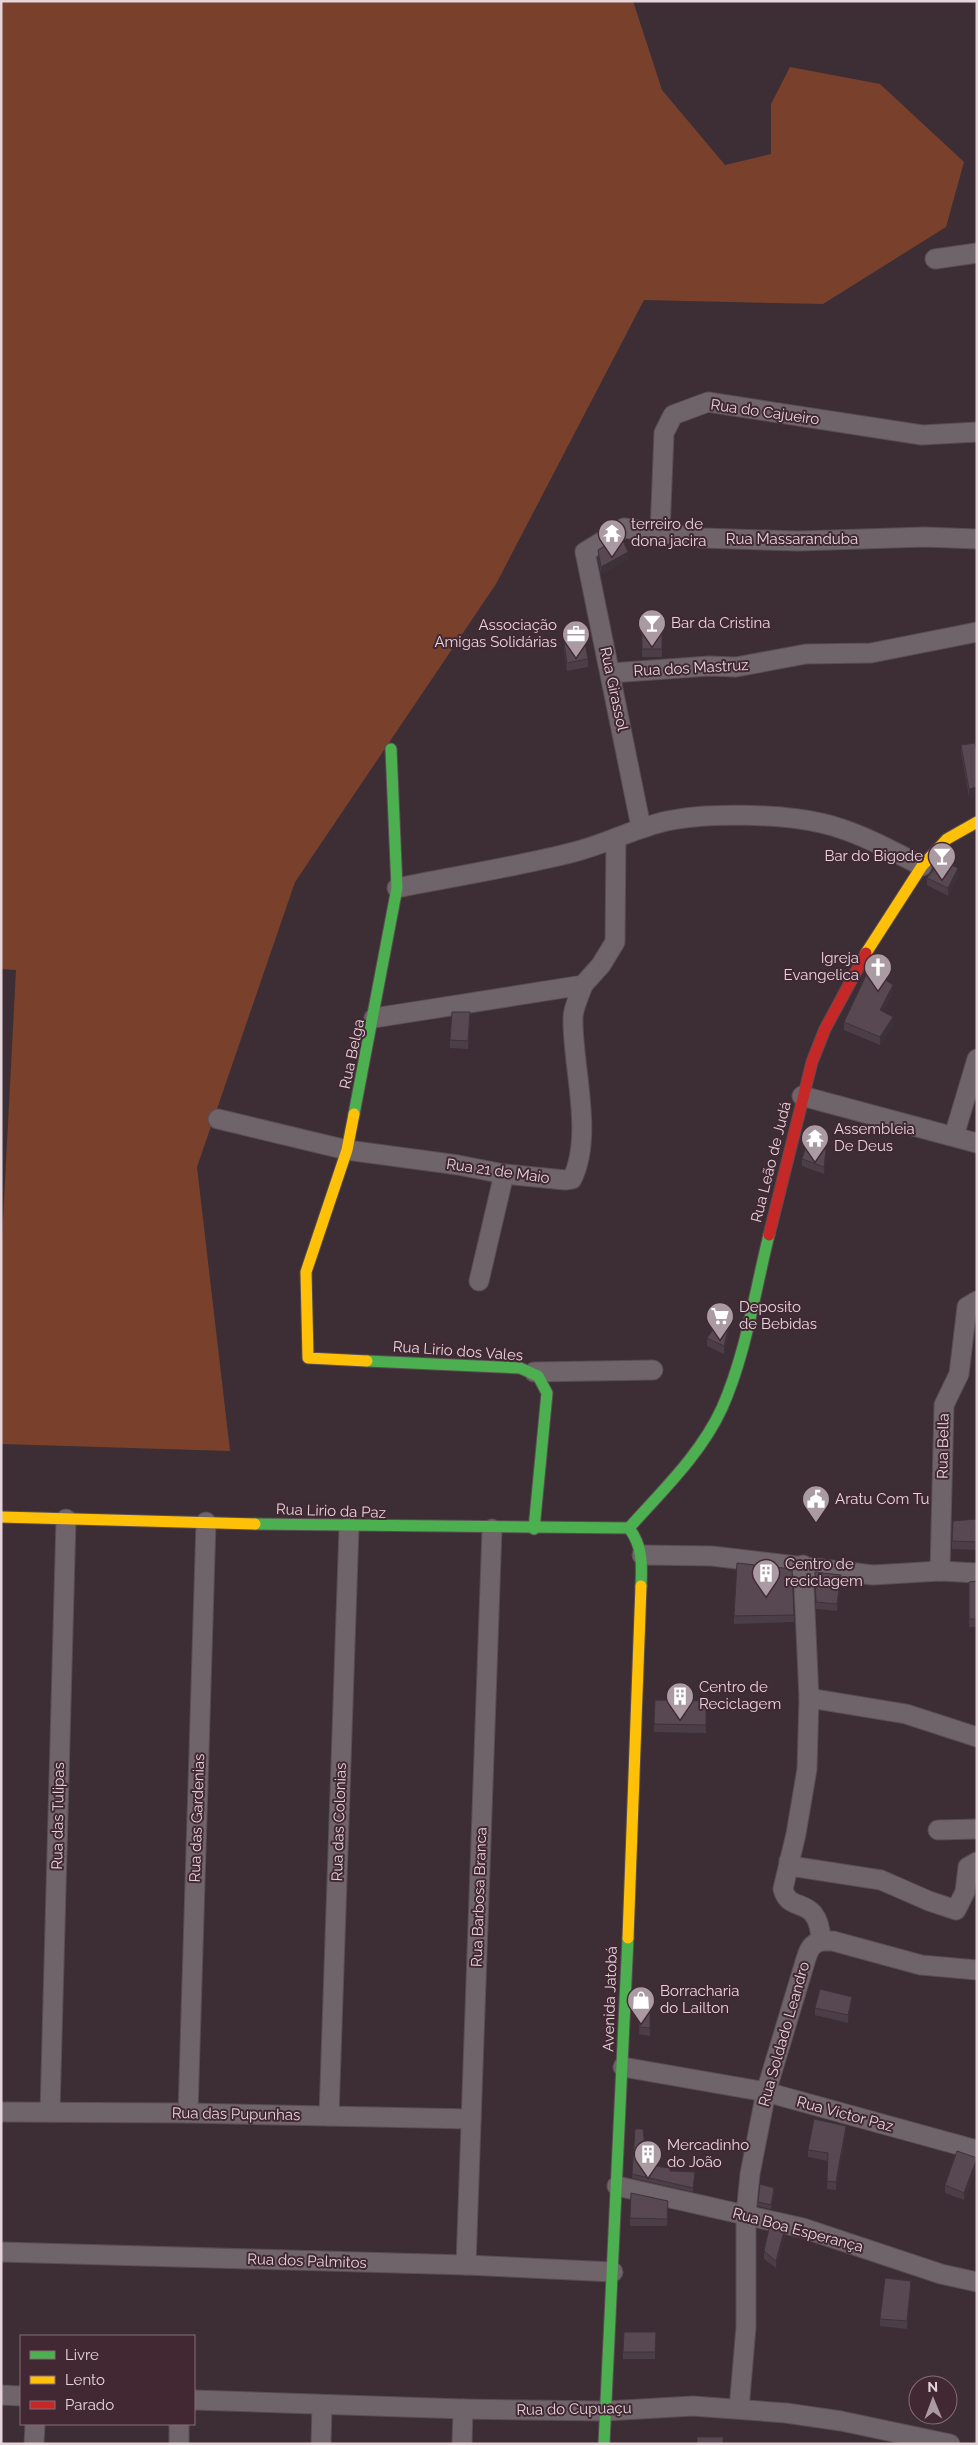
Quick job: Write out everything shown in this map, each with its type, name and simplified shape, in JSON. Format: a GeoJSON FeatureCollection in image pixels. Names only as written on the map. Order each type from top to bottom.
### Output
{"type":"FeatureCollection","features":[{"type":"Feature","properties":{"kind":"street"},"geometry":{"type":"LineString","coordinates":[[935,259],[977,253]]}},
{"type":"Feature","properties":{"kind":"street","name":"Rua do Cajueiro"},"geometry":{"type":"LineString","coordinates":[[660,533],[664,433],[673,415],[708,402],[922,435],[977,432]]}},
{"type":"Feature","properties":{"kind":"street","name":"Rua Massaranduba"},"geometry":{"type":"LineString","coordinates":[[585,552],[624,528],[702,538],[798,541],[925,537],[977,539]]}},
{"type":"Feature","properties":{"kind":"street","name":"Rua Girassol"},"geometry":{"type":"LineString","coordinates":[[585,552],[641,827]]}},
{"type":"Feature","properties":{"kind":"street","name":"Rua dos Mastruz"},"geometry":{"type":"LineString","coordinates":[[611,673],[709,666],[736,667],[806,654],[871,653],[977,632]]}},
{"type":"Feature","properties":{"kind":"street","name":"Rua Belga"},"geometry":{"type":"LineString","coordinates":[[308,1358],[306,1272],[347,1150],[374,1018],[396,888],[391,750]]}},
{"type":"Feature","properties":{"kind":"street"},"geometry":{"type":"LineString","coordinates":[[396,888],[574,852],[616,838],[641,827],[669,820],[712,815],[804,820],[821,823],[856,834],[922,866]]}},
{"type":"Feature","properties":{"kind":"street","name":"Rua Leão de Judá"},"geometry":{"type":"LineString","coordinates":[[629,1528],[701,1442],[722,1407],[740,1353],[802,1096],[812,1062],[825,1029],[855,971],[922,866],[947,838],[977,822]]}},
{"type":"Feature","properties":{"kind":"street"},"geometry":{"type":"LineString","coordinates":[[374,1018],[583,984],[601,965],[616,942],[616,838]]}},
{"type":"Feature","properties":{"kind":"street","name":"Rua 21 de Maio"},"geometry":{"type":"LineString","coordinates":[[218,1119],[347,1150],[458,1165],[504,1174],[565,1180],[572,1179],[576,1171],[582,1131],[573,1016],[583,984]]}},
{"type":"Feature","properties":{"kind":"street"},"geometry":{"type":"LineString","coordinates":[[954,1136],[977,1059]]}},
{"type":"Feature","properties":{"kind":"street"},"geometry":{"type":"LineString","coordinates":[[802,1096],[977,1142]]}},
{"type":"Feature","properties":{"kind":"street"},"geometry":{"type":"LineString","coordinates":[[480,1281],[504,1174]]}},
{"type":"Feature","properties":{"kind":"street","name":"Rua Bella"},"geometry":{"type":"LineString","coordinates":[[940,1571],[944,1406],[959,1374],[967,1307],[977,1301]]}},
{"type":"Feature","properties":{"kind":"street","name":"Rua Lirio dos Vales"},"geometry":{"type":"LineString","coordinates":[[308,1358],[520,1368],[534,1372],[542,1379],[547,1392],[534,1529]]}},
{"type":"Feature","properties":{"kind":"street"},"geometry":{"type":"LineString","coordinates":[[534,1372],[653,1370]]}},
{"type":"Feature","properties":{"kind":"street","name":"Rua Lirio da Paz"},"geometry":{"type":"LineString","coordinates":[[1,1518],[349,1527],[629,1528]]}},
{"type":"Feature","properties":{"kind":"street","name":"Rua das Tulipas"},"geometry":{"type":"LineString","coordinates":[[50,2112],[66,1519]]}},
{"type":"Feature","properties":{"kind":"street","name":"Rua das Gardenias"},"geometry":{"type":"LineString","coordinates":[[188,2113],[206,1522]]}},
{"type":"Feature","properties":{"kind":"street","name":"Rua das Colonias"},"geometry":{"type":"LineString","coordinates":[[329,2116],[349,1527]]}},
{"type":"Feature","properties":{"kind":"street"},"geometry":{"type":"LineString","coordinates":[[629,1528],[638,1540],[642,1555],[712,1556],[802,1565],[873,1575],[940,1571],[977,1573]]}},
{"type":"Feature","properties":{"kind":"street","name":"Rua Barbosa Branca"},"geometry":{"type":"LineString","coordinates":[[466,2266],[492,1529]]}},
{"type":"Feature","properties":{"kind":"street","name":"Avenida Jatobá"},"geometry":{"type":"LineString","coordinates":[[604,2444],[623,2067],[642,1555]]}},
{"type":"Feature","properties":{"kind":"street"},"geometry":{"type":"LineString","coordinates":[[802,1565],[809,1698],[807,1769],[796,1834],[783,1883],[784,1895],[815,1914],[819,1922],[821,1941],[833,1941],[921,1965],[977,1970]]}},
{"type":"Feature","properties":{"kind":"street"},"geometry":{"type":"LineString","coordinates":[[809,1698],[906,1714],[977,1737]]}},
{"type":"Feature","properties":{"kind":"street"},"geometry":{"type":"LineString","coordinates":[[938,1830],[977,1829]]}},
{"type":"Feature","properties":{"kind":"street"},"geometry":{"type":"LineString","coordinates":[[789,1861],[797,1867],[881,1880],[929,1901],[956,1910],[965,1892],[968,1867],[977,1862]]}},
{"type":"Feature","properties":{"kind":"street","name":"Rua Soldado Leandro"},"geometry":{"type":"LineString","coordinates":[[739,2410],[746,2328],[746,2214],[752,2165],[766,2092],[809,1950],[815,1943],[821,1941]]}},
{"type":"Feature","properties":{"kind":"street","name":"Rua Victor Paz"},"geometry":{"type":"LineString","coordinates":[[623,2067],[766,2092],[977,2150]]}},
{"type":"Feature","properties":{"kind":"street","name":"Rua das Pupunhas"},"geometry":{"type":"LineString","coordinates":[[1,2112],[188,2113],[471,2119]]}},
{"type":"Feature","properties":{"kind":"street","name":"Rua Boa Esperança"},"geometry":{"type":"LineString","coordinates":[[617,2186],[803,2228],[941,2274],[977,2282]]}},
{"type":"Feature","properties":{"kind":"street","name":"Rua dos Palmitos"},"geometry":{"type":"LineString","coordinates":[[1,2252],[613,2272]]}},
{"type":"Feature","properties":{"kind":"street"},"geometry":{"type":"LineString","coordinates":[[1,2395],[20,2396]]}},
{"type":"Feature","properties":{"kind":"street","name":"Rua do Cupuaçu"},"geometry":{"type":"LineString","coordinates":[[195,2400],[463,2410],[606,2411],[693,2406],[841,2421],[950,2444]]}},
{"type":"Feature","properties":{"kind":"street"},"geometry":{"type":"LineString","coordinates":[[321,2444],[322,2405]]}},
{"type":"Feature","properties":{"kind":"street"},"geometry":{"type":"LineString","coordinates":[[462,2444],[463,2410]]}},
{"type":"Feature","properties":{"kind":"street"},"geometry":{"type":"LineString","coordinates":[[34,2444],[35,2425]]}},
{"type":"Feature","properties":{"kind":"street"},"geometry":{"type":"LineString","coordinates":[[179,2425],[179,2444]]}},
{"type":"Feature","properties":{"kind":"shaded area"},"geometry":{"type":"Polygon","coordinates":[[[1,1],[633,1],[662,90],[725,165],[771,154],[771,104],[790,67],[880,84],[964,162],[946,227],[823,304],[644,300],[496,584],[295,882],[197,1167],[230,1451],[1,1444],[1,1259],[16,970],[1,969],[1,1]]]}},
{"type":"Feature","properties":{"kind":"building","name":"terreiro de dona jacira"},"geometry":{"type":"Polygon","coordinates":[[[621,536],[628,552],[601,567],[598,550],[621,536]]]}},
{"type":"Feature","properties":{"kind":"building"},"geometry":{"type":"Polygon","coordinates":[[[642,630],[662,630],[662,649],[642,649],[642,630]]]}},
{"type":"Feature","properties":{"kind":"building"},"geometry":{"type":"Polygon","coordinates":[[[584,638],[588,659],[567,663],[564,642],[584,638]]]}},
{"type":"Feature","properties":{"kind":"building"},"geometry":{"type":"Polygon","coordinates":[[[975,743],[977,752],[977,787],[969,789],[961,745],[975,743]]]}},
{"type":"Feature","properties":{"kind":"building"},"geometry":{"type":"Polygon","coordinates":[[[941,860],[958,868],[948,888],[927,878],[941,860]]]}},
{"type":"Feature","properties":{"kind":"building"},"geometry":{"type":"Polygon","coordinates":[[[869,969],[893,985],[880,1010],[893,1017],[880,1037],[844,1022],[869,969]]]}},
{"type":"Feature","properties":{"kind":"building"},"geometry":{"type":"Polygon","coordinates":[[[452,1012],[470,1012],[468,1041],[450,1040],[452,1012]]]}},
{"type":"Feature","properties":{"kind":"building","name":"Assembleia De Deus"},"geometry":{"type":"Polygon","coordinates":[[[808,1140],[826,1150],[824,1167],[802,1159],[808,1140]]]}},
{"type":"Feature","properties":{"kind":"building"},"geometry":{"type":"Polygon","coordinates":[[[718,1323],[729,1326],[724,1346],[707,1338],[718,1323]]]}},
{"type":"Feature","properties":{"kind":"building"},"geometry":{"type":"Polygon","coordinates":[[[977,1519],[977,1542],[952,1541],[953,1521],[977,1519]]]}},
{"type":"Feature","properties":{"kind":"building","name":"Centro de reciclagem"},"geometry":{"type":"Polygon","coordinates":[[[737,1563],[792,1569],[794,1615],[734,1616],[737,1563]]]}},
{"type":"Feature","properties":{"kind":"building"},"geometry":{"type":"Polygon","coordinates":[[[815,1572],[841,1575],[837,1604],[816,1602],[815,1572]]]}},
{"type":"Feature","properties":{"kind":"building"},"geometry":{"type":"Polygon","coordinates":[[[977,1581],[977,1619],[969,1619],[969,1582],[977,1581]]]}},
{"type":"Feature","properties":{"kind":"building","name":"Centro de Reciclagem"},"geometry":{"type":"Polygon","coordinates":[[[655,1700],[706,1701],[706,1725],[654,1724],[655,1700]]]}},
{"type":"Feature","properties":{"kind":"building"},"geometry":{"type":"Polygon","coordinates":[[[820,1989],[852,1997],[848,2015],[815,2008],[820,1989]]]}},
{"type":"Feature","properties":{"kind":"building"},"geometry":{"type":"Polygon","coordinates":[[[640,2007],[650,2008],[650,2028],[639,2027],[640,2007]]]}},
{"type":"Feature","properties":{"kind":"building"},"geometry":{"type":"Polygon","coordinates":[[[814,2119],[846,2126],[836,2182],[827,2181],[828,2153],[808,2150],[814,2119]]]}},
{"type":"Feature","properties":{"kind":"building"},"geometry":{"type":"Polygon","coordinates":[[[635,2129],[643,2129],[647,2165],[670,2168],[670,2171],[695,2172],[693,2188],[632,2174],[635,2129]]]}},
{"type":"Feature","properties":{"kind":"building"},"geometry":{"type":"Polygon","coordinates":[[[957,2151],[977,2158],[964,2193],[945,2185],[957,2151]]]}},
{"type":"Feature","properties":{"kind":"building"},"geometry":{"type":"Polygon","coordinates":[[[760,2184],[774,2188],[771,2205],[758,2202],[760,2184]]]}},
{"type":"Feature","properties":{"kind":"building"},"geometry":{"type":"Polygon","coordinates":[[[631,2193],[668,2201],[667,2219],[630,2218],[631,2193]]]}},
{"type":"Feature","properties":{"kind":"building"},"geometry":{"type":"Polygon","coordinates":[[[770,2224],[785,2228],[776,2261],[764,2251],[770,2224]]]}},
{"type":"Feature","properties":{"kind":"building"},"geometry":{"type":"Polygon","coordinates":[[[885,2278],[911,2281],[907,2321],[880,2319],[885,2278]]]}},
{"type":"Feature","properties":{"kind":"building"},"geometry":{"type":"Polygon","coordinates":[[[624,2332],[656,2332],[655,2352],[623,2352],[624,2332]]]}},
{"type":"Feature","properties":{"kind":"building"},"geometry":{"type":"Polygon","coordinates":[[[697,2437],[723,2437],[723,2444],[697,2444],[697,2437]]]}},
{"type":"Feature","properties":{"kind":"traffic: fast"},"geometry":{"type":"LineString","coordinates":[[354,1114],[397,888],[391,749]]}},
{"type":"Feature","properties":{"kind":"traffic: fast"},"geometry":{"type":"LineString","coordinates":[[629,1528],[692,1456],[722,1408],[744,1344],[769,1235]]}},
{"type":"Feature","properties":{"kind":"traffic: fast"},"geometry":{"type":"LineString","coordinates":[[367,1361],[520,1368],[538,1376],[547,1393],[534,1529]]}},
{"type":"Feature","properties":{"kind":"traffic: fast"},"geometry":{"type":"LineString","coordinates":[[255,1524],[629,1528],[634,1535],[639,1549],[641,1586]]}},
{"type":"Feature","properties":{"kind":"traffic: fast"},"geometry":{"type":"LineString","coordinates":[[604,2444],[628,1938]]}},
{"type":"Feature","properties":{"kind":"traffic: slow"},"geometry":{"type":"LineString","coordinates":[[866,953],[922,866],[947,839],[977,822]]}},
{"type":"Feature","properties":{"kind":"traffic: slow"},"geometry":{"type":"LineString","coordinates":[[354,1114],[347,1150],[306,1272],[308,1358],[367,1361]]}},
{"type":"Feature","properties":{"kind":"traffic: slow"},"geometry":{"type":"LineString","coordinates":[[1,1517],[255,1524]]}},
{"type":"Feature","properties":{"kind":"traffic: slow"},"geometry":{"type":"LineString","coordinates":[[628,1938],[641,1586]]}},
{"type":"Feature","properties":{"kind":"traffic: jam"},"geometry":{"type":"LineString","coordinates":[[769,1235],[812,1062],[825,1029],[866,953]]}},
{"type":"Feature","properties":{"kind":"place","name":"terreiro de dona jacira"},"geometry":{"type":"Point","coordinates":[612,557]}},
{"type":"Feature","properties":{"kind":"place","name":"Bar da Cristina"},"geometry":{"type":"Point","coordinates":[652,647]}},
{"type":"Feature","properties":{"kind":"place","name":"Associação Amigas Solidárias"},"geometry":{"type":"Point","coordinates":[576,658]}},
{"type":"Feature","properties":{"kind":"place","name":"Bar do Bigode"},"geometry":{"type":"Point","coordinates":[942,880]}},
{"type":"Feature","properties":{"kind":"place","name":"Igreja Evangelica"},"geometry":{"type":"Point","coordinates":[878,991]}},
{"type":"Feature","properties":{"kind":"place","name":"Assembleia De Deus"},"geometry":{"type":"Point","coordinates":[815,1162]}},
{"type":"Feature","properties":{"kind":"place","name":"Deposito de Bebidas"},"geometry":{"type":"Point","coordinates":[720,1340]}},
{"type":"Feature","properties":{"kind":"place","name":"Aratu Com Tu"},"geometry":{"type":"Point","coordinates":[816,1523]}},
{"type":"Feature","properties":{"kind":"place","name":"Centro de reciclagem"},"geometry":{"type":"Point","coordinates":[766,1597]}},
{"type":"Feature","properties":{"kind":"place","name":"Centro de Reciclagem"},"geometry":{"type":"Point","coordinates":[680,1720]}},
{"type":"Feature","properties":{"kind":"place","name":"Borracharia do Lailton"},"geometry":{"type":"Point","coordinates":[641,2024]}},
{"type":"Feature","properties":{"kind":"place","name":"Mercadinho do João"},"geometry":{"type":"Point","coordinates":[648,2178]}}]}
